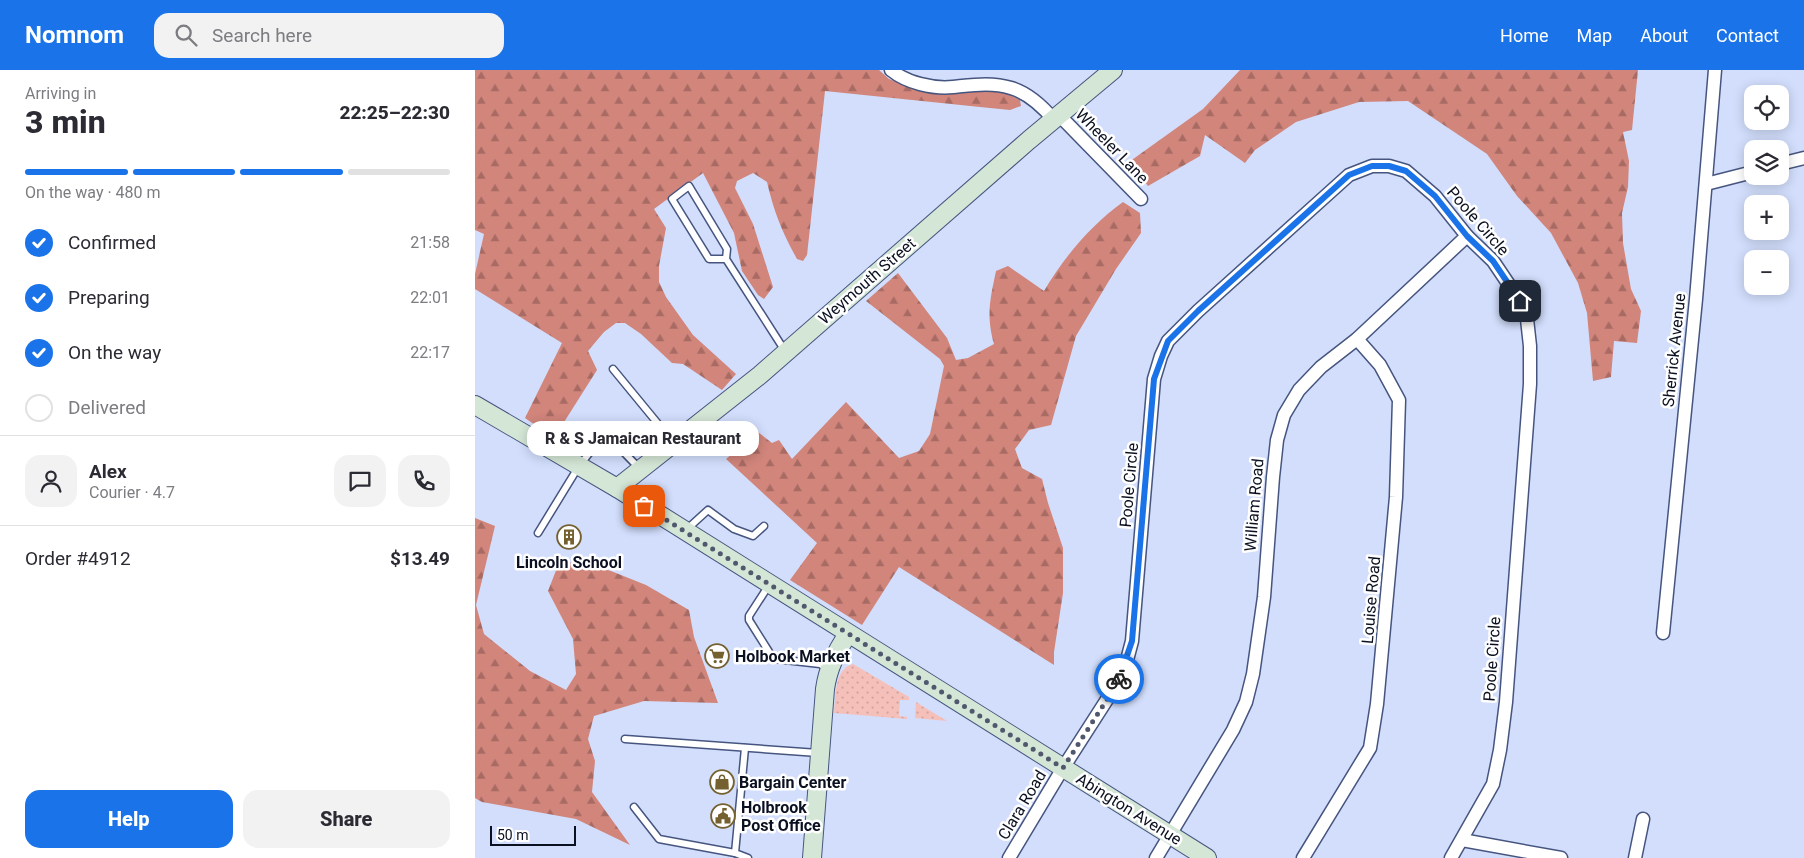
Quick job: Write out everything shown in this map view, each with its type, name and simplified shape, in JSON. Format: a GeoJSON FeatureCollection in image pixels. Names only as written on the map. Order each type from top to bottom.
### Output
{"type":"FeatureCollection","features":[{"type":"Feature","properties":{"kind":"main road","name":"Weymouth Street"},"geometry":{"type":"LineString","coordinates":[[617,488],[760,375],[1113,70]]}},
{"type":"Feature","properties":{"kind":"main road","name":"Abington Avenue"},"geometry":{"type":"LineString","coordinates":[[475,405],[617,488],[1207,858]]}},
{"type":"Feature","properties":{"kind":"main road"},"geometry":{"type":"LineString","coordinates":[[812,858],[825,689],[836,651],[847,634]]}},
{"type":"Feature","properties":{"kind":"street","name":"Wheeler Lane"},"geometry":{"type":"LineString","coordinates":[[891,70],[908,80],[930,86],[953,87],[984,84],[1012,88],[1057,118],[1141,199]]}},
{"type":"Feature","properties":{"kind":"street","name":"Sherrick Avenue"},"geometry":{"type":"LineString","coordinates":[[1663,633],[1706,184],[1715,70]]}},
{"type":"Feature","properties":{"kind":"street"},"geometry":{"type":"LineString","coordinates":[[1789,162],[1804,158]]}},
{"type":"Feature","properties":{"kind":"street","name":"Poole Circle"},"geometry":{"type":"LineString","coordinates":[[1063,768],[1115,687],[1127,660],[1132,641],[1154,379],[1168,341],[1198,311],[1349,175],[1372,166],[1389,166],[1406,171],[1435,196],[1467,236],[1493,261],[1526,310],[1530,346],[1530,384],[1501,750],[1493,784],[1451,858]]}},
{"type":"Feature","properties":{"kind":"street"},"geometry":{"type":"LineString","coordinates":[[1706,184],[1744,174]]}},
{"type":"Feature","properties":{"kind":"street","name":"William Road"},"geometry":{"type":"LineString","coordinates":[[1157,858],[1233,730],[1246,702],[1253,674],[1264,597],[1277,440],[1284,415],[1299,390],[1321,367],[1357,339],[1467,236]]}},
{"type":"Feature","properties":{"kind":"street","name":"Louise Road"},"geometry":{"type":"LineString","coordinates":[[1303,858],[1370,748],[1377,704],[1396,497],[1399,400],[1380,365],[1357,339]]}},
{"type":"Feature","properties":{"kind":"street","name":"Clara Road"},"geometry":{"type":"LineString","coordinates":[[1009,858],[1063,768]]}},
{"type":"Feature","properties":{"kind":"street"},"geometry":{"type":"LineString","coordinates":[[1635,858],[1643,819]]}},
{"type":"Feature","properties":{"kind":"street"},"geometry":{"type":"LineString","coordinates":[[1462,840],[1561,858]]}},
{"type":"Feature","properties":{"kind":"lane"},"geometry":{"type":"LineString","coordinates":[[726,259],[709,259],[672,199],[689,186],[727,248],[726,259],[786,352]]}},
{"type":"Feature","properties":{"kind":"lane"},"geometry":{"type":"LineString","coordinates":[[613,369],[673,443]]}},
{"type":"Feature","properties":{"kind":"lane"},"geometry":{"type":"LineString","coordinates":[[538,533],[579,466],[599,441],[605,438],[611,439],[640,469]]}},
{"type":"Feature","properties":{"kind":"lane"},"geometry":{"type":"LineString","coordinates":[[685,531],[708,510],[733,529],[753,536],[764,526]]}},
{"type":"Feature","properties":{"kind":"lane"},"geometry":{"type":"LineString","coordinates":[[770,584],[749,616],[749,620],[771,655],[776,658],[820,664],[829,670]]}},
{"type":"Feature","properties":{"kind":"lane"},"geometry":{"type":"LineString","coordinates":[[625,739],[820,753]]}},
{"type":"Feature","properties":{"kind":"lane"},"geometry":{"type":"LineString","coordinates":[[735,853],[745,748]]}},
{"type":"Feature","properties":{"kind":"lane"},"geometry":{"type":"LineString","coordinates":[[634,807],[659,839],[735,853],[749,858]]}},
{"type":"Feature","properties":{"kind":"shaded area"},"geometry":{"type":"Polygon","coordinates":[[[853,664],[909,697],[909,700],[900,700],[899,716],[907,717],[907,719],[834,713],[839,677],[842,671],[853,664]]]}},
{"type":"Feature","properties":{"kind":"shaded area"},"geometry":{"type":"Polygon","coordinates":[[[916,702],[947,721],[915,718],[916,702]]]}},
{"type":"Feature","properties":{"kind":"green space"},"geometry":{"type":"Polygon","coordinates":[[[475,70],[879,70],[889,79],[924,91],[954,94],[982,90],[1006,93],[1020,100],[1021,106],[1010,110],[825,91],[807,255],[803,261],[797,259],[783,231],[767,182],[753,173],[737,181],[735,188],[753,224],[773,287],[764,299],[758,295],[742,271],[734,233],[703,173],[654,209],[666,228],[659,266],[659,282],[666,297],[693,335],[736,374],[722,390],[683,364],[672,363],[641,334],[625,323],[616,323],[604,332],[588,351],[597,370],[554,438],[525,418],[562,343],[475,289],[475,274],[484,234],[475,230],[475,70]]]}},
{"type":"Feature","properties":{"kind":"green space"},"geometry":{"type":"Polygon","coordinates":[[[1240,70],[1638,70],[1632,130],[1623,132],[1629,161],[1628,187],[1622,213],[1623,243],[1631,289],[1641,311],[1637,343],[1614,341],[1611,377],[1593,381],[1587,313],[1578,283],[1551,233],[1517,196],[1487,154],[1408,101],[1359,102],[1296,122],[1255,150],[1245,163],[1205,135],[1200,156],[1148,186],[1129,162],[1203,109],[1240,70]]]}},
{"type":"Feature","properties":{"kind":"green space"},"geometry":{"type":"Polygon","coordinates":[[[1123,202],[1140,213],[1141,233],[1116,269],[1076,336],[1051,425],[1029,430],[1015,449],[1022,468],[1042,479],[1063,548],[1063,593],[1054,652],[1054,665],[899,567],[862,625],[790,580],[817,543],[726,459],[758,432],[772,443],[779,440],[792,459],[846,402],[899,458],[919,451],[930,434],[944,366],[940,359],[866,301],[898,273],[947,338],[956,360],[968,358],[994,344],[990,324],[990,308],[996,271],[1008,266],[1044,291],[1060,266],[1079,242],[1123,202]]]}},
{"type":"Feature","properties":{"kind":"green space"},"geometry":{"type":"Polygon","coordinates":[[[475,518],[495,526],[476,605],[484,634],[530,671],[566,690],[576,674],[573,639],[548,591],[557,568],[574,561],[611,571],[646,585],[689,610],[694,637],[718,703],[644,701],[594,716],[588,739],[595,761],[592,792],[630,845],[576,819],[482,802],[475,798],[475,518]]]}},
{"type":"Feature","properties":{"kind":"way so far"},"geometry":{"type":"LineString","coordinates":[[644,506],[1063,768],[1119,679]]}},
{"type":"Feature","properties":{"kind":"place","name":"R & S Jamaican Restaurant"},"geometry":{"type":"Point","coordinates":[644,506]}},
{"type":"Feature","properties":{"kind":"place","name":"Lincoln School"},"geometry":{"type":"Point","coordinates":[569,537]}},
{"type":"Feature","properties":{"kind":"place","name":"Holbook Market"},"geometry":{"type":"Point","coordinates":[717,656]}},
{"type":"Feature","properties":{"kind":"place","name":"Bargain Center"},"geometry":{"type":"Point","coordinates":[722,782]}},
{"type":"Feature","properties":{"kind":"place","name":"Holbrook Post Office"},"geometry":{"type":"Point","coordinates":[723,816]}},
{"type":"Feature","properties":{"kind":"route"},"geometry":{"type":"LineString","coordinates":[[1119,679],[1132,641],[1154,379],[1168,341],[1198,311],[1349,175],[1372,166],[1389,166],[1406,171],[1435,196],[1467,236],[1493,261],[1520,301]]}}]}
